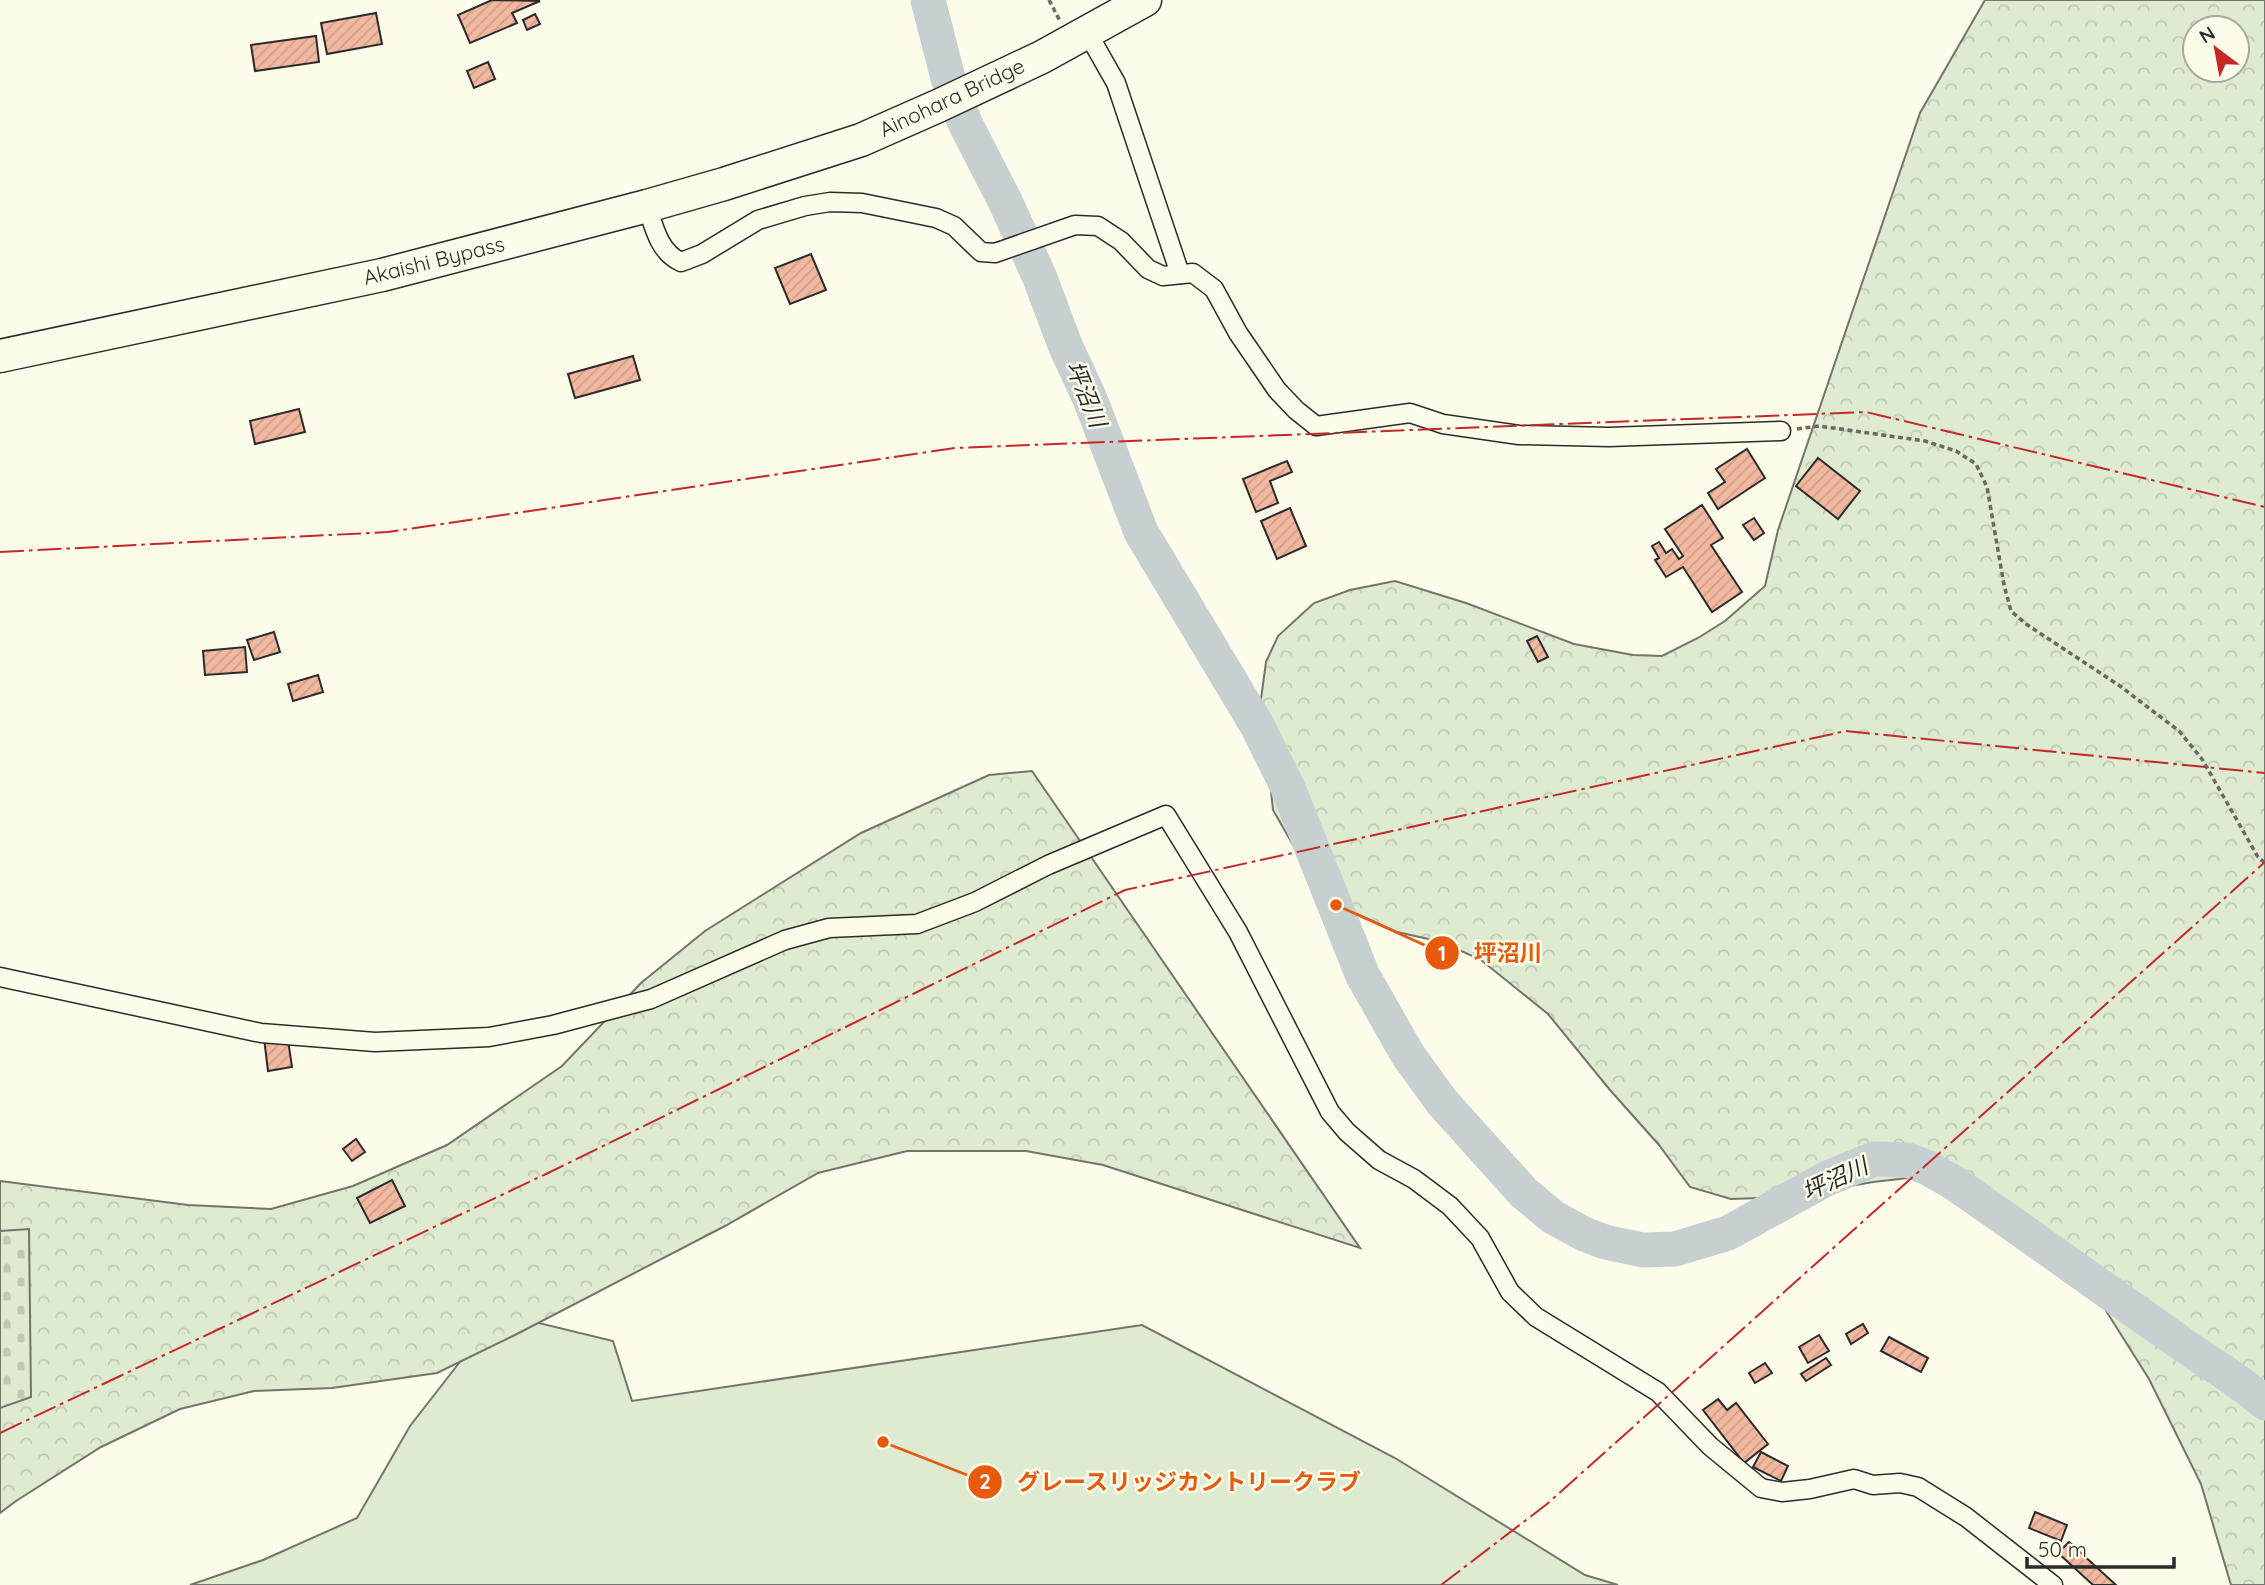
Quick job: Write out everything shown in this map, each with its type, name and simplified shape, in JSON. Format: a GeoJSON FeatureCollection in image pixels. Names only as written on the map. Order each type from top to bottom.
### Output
{"type":"FeatureCollection","features":[{"type":"Feature","properties":{"kind":"highway"},"geometry":{"type":"LineString","coordinates":[[1087,32],[1145,0]]}},
{"type":"Feature","properties":{"kind":"highway","name":"Ainohara Bridge"},"geometry":{"type":"LineString","coordinates":[[861,140],[1042,57],[1087,32]]}},
{"type":"Feature","properties":{"kind":"highway","name":"Akaishi Bypass"},"geometry":{"type":"LineString","coordinates":[[0,356],[382,275],[648,206],[861,140]]}},
{"type":"Feature","properties":{"kind":"street"},"geometry":{"type":"LineString","coordinates":[[1087,32],[1116,83],[1180,274]]}},
{"type":"Feature","properties":{"kind":"street"},"geometry":{"type":"LineString","coordinates":[[648,206],[661,244],[670,255],[681,262],[702,254],[758,220],[805,206],[830,202],[862,203],[936,218],[954,226],[981,252],[995,253],[1075,225],[1098,226],[1121,241],[1148,269],[1163,276],[1193,272],[1214,289],[1238,333],[1277,390],[1316,426],[1410,413],[1443,424],[1518,435],[1609,437],[1781,431]]}},
{"type":"Feature","properties":{"kind":"street"},"geometry":{"type":"LineString","coordinates":[[0,977],[261,1032],[375,1042],[489,1037],[553,1025],[651,999],[785,940],[829,928],[916,923],[975,902],[1048,865],[1166,815],[1238,932],[1330,1112],[1347,1132],[1380,1160],[1414,1179],[1450,1206],[1480,1238],[1510,1292],[1536,1317],[1658,1392],[1710,1446],[1761,1488],[1782,1492],[1854,1479],[1873,1485],[1900,1483],[1918,1487],[1966,1517],[2053,1585]]}},
{"type":"Feature","properties":{"kind":"path"},"geometry":{"type":"LineString","coordinates":[[1781,431],[1819,426],[1925,441],[1956,451],[1976,464],[1987,486],[2004,586],[2011,611],[2026,624],[2120,686],[2179,731],[2202,759],[2258,857],[2265,863]]}},
{"type":"Feature","properties":{"kind":"green space"},"geometry":{"type":"Polygon","coordinates":[[[1985,0],[2265,0],[2265,1585],[2231,1585],[2201,1484],[2149,1379],[2091,1287],[2040,1229],[1974,1184],[1908,1178],[1787,1197],[1731,1199],[1690,1187],[1659,1145],[1548,1014],[1481,960],[1442,942],[1397,932],[1339,906],[1313,880],[1273,810],[1261,699],[1266,662],[1278,636],[1314,603],[1350,590],[1395,581],[1466,603],[1574,644],[1633,655],[1662,656],[1725,621],[1765,586],[1778,530],[1920,113],[1985,0]]]}},
{"type":"Feature","properties":{"kind":"green space"},"geometry":{"type":"Polygon","coordinates":[[[1032,771],[1360,1248],[1103,1165],[1026,1151],[907,1151],[818,1173],[725,1226],[437,1373],[332,1388],[254,1391],[180,1409],[101,1447],[0,1513],[0,1181],[188,1205],[271,1209],[353,1186],[447,1145],[562,1066],[641,983],[705,931],[861,833],[989,775],[1032,771]]]}},
{"type":"Feature","properties":{"kind":"green space"},"geometry":{"type":"Polygon","coordinates":[[[29,1229],[31,1397],[0,1408],[0,1231],[29,1229]]]}},
{"type":"Feature","properties":{"kind":"green space"},"geometry":{"type":"Polygon","coordinates":[[[498,1313],[613,1341],[632,1401],[1142,1325],[1395,1458],[1585,1575],[1618,1585],[190,1585],[263,1560],[357,1518],[410,1426],[498,1313]]]}},
{"type":"Feature","properties":{"kind":"building"},"geometry":{"type":"Polygon","coordinates":[[[492,0],[540,1],[512,13],[517,23],[470,43],[458,15],[492,0]]]}},
{"type":"Feature","properties":{"kind":"building"},"geometry":{"type":"Polygon","coordinates":[[[376,13],[382,44],[327,54],[321,23],[376,13]]]}},
{"type":"Feature","properties":{"kind":"building"},"geometry":{"type":"Polygon","coordinates":[[[535,14],[540,24],[527,30],[523,20],[535,14]]]}},
{"type":"Feature","properties":{"kind":"building"},"geometry":{"type":"Polygon","coordinates":[[[316,36],[319,62],[255,71],[251,45],[316,36]]]}},
{"type":"Feature","properties":{"kind":"building"},"geometry":{"type":"Polygon","coordinates":[[[488,62],[495,79],[474,88],[467,71],[488,62]]]}},
{"type":"Feature","properties":{"kind":"building"},"geometry":{"type":"Polygon","coordinates":[[[811,254],[826,290],[790,304],[775,268],[811,254]]]}},
{"type":"Feature","properties":{"kind":"building"},"geometry":{"type":"Polygon","coordinates":[[[633,356],[640,380],[575,398],[568,374],[633,356]]]}},
{"type":"Feature","properties":{"kind":"building"},"geometry":{"type":"Polygon","coordinates":[[[299,409],[305,432],[255,444],[250,421],[299,409]]]}},
{"type":"Feature","properties":{"kind":"building"},"geometry":{"type":"Polygon","coordinates":[[[1747,449],[1765,478],[1718,509],[1708,493],[1725,482],[1716,469],[1747,449]]]}},
{"type":"Feature","properties":{"kind":"building"},"geometry":{"type":"Polygon","coordinates":[[[1818,458],[1860,491],[1838,519],[1796,486],[1818,458]]]}},
{"type":"Feature","properties":{"kind":"building"},"geometry":{"type":"Polygon","coordinates":[[[1287,461],[1292,472],[1270,481],[1278,503],[1256,512],[1243,479],[1287,461]]]}},
{"type":"Feature","properties":{"kind":"building"},"geometry":{"type":"Polygon","coordinates":[[[1702,505],[1723,538],[1711,545],[1742,592],[1712,612],[1683,567],[1666,577],[1655,560],[1659,558],[1652,546],[1659,542],[1666,553],[1672,549],[1679,559],[1683,556],[1665,529],[1702,505]]]}},
{"type":"Feature","properties":{"kind":"building"},"geometry":{"type":"Polygon","coordinates":[[[1290,508],[1306,546],[1277,559],[1261,521],[1290,508]]]}},
{"type":"Feature","properties":{"kind":"building"},"geometry":{"type":"Polygon","coordinates":[[[1754,518],[1764,533],[1754,540],[1743,525],[1754,518]]]}},
{"type":"Feature","properties":{"kind":"building"},"geometry":{"type":"Polygon","coordinates":[[[274,632],[280,652],[254,660],[247,640],[274,632]]]}},
{"type":"Feature","properties":{"kind":"building"},"geometry":{"type":"Polygon","coordinates":[[[1537,636],[1548,657],[1538,662],[1527,641],[1537,636]]]}},
{"type":"Feature","properties":{"kind":"building"},"geometry":{"type":"Polygon","coordinates":[[[245,647],[247,672],[205,675],[203,651],[245,647]]]}},
{"type":"Feature","properties":{"kind":"building"},"geometry":{"type":"Polygon","coordinates":[[[318,675],[323,692],[293,701],[288,684],[318,675]]]}},
{"type":"Feature","properties":{"kind":"building"},"geometry":{"type":"Polygon","coordinates":[[[264,1038],[288,1040],[292,1067],[268,1071],[264,1038]]]}},
{"type":"Feature","properties":{"kind":"building"},"geometry":{"type":"Polygon","coordinates":[[[356,1139],[365,1152],[352,1161],[343,1149],[356,1139]]]}},
{"type":"Feature","properties":{"kind":"building"},"geometry":{"type":"Polygon","coordinates":[[[392,1180],[405,1206],[370,1223],[357,1198],[392,1180]]]}},
{"type":"Feature","properties":{"kind":"building"},"geometry":{"type":"Polygon","coordinates":[[[1863,1324],[1868,1333],[1851,1344],[1846,1334],[1863,1324]]]}},
{"type":"Feature","properties":{"kind":"building"},"geometry":{"type":"Polygon","coordinates":[[[1819,1335],[1829,1351],[1808,1363],[1799,1347],[1819,1335]]]}},
{"type":"Feature","properties":{"kind":"building"},"geometry":{"type":"Polygon","coordinates":[[[1889,1337],[1928,1358],[1921,1372],[1881,1351],[1889,1337]]]}},
{"type":"Feature","properties":{"kind":"building"},"geometry":{"type":"Polygon","coordinates":[[[1826,1358],[1831,1365],[1806,1381],[1801,1374],[1826,1358]]]}},
{"type":"Feature","properties":{"kind":"building"},"geometry":{"type":"Polygon","coordinates":[[[1765,1363],[1772,1373],[1755,1383],[1749,1373],[1765,1363]]]}},
{"type":"Feature","properties":{"kind":"building"},"geometry":{"type":"Polygon","coordinates":[[[1718,1399],[1727,1410],[1736,1403],[1768,1444],[1744,1463],[1703,1410],[1718,1399]]]}},
{"type":"Feature","properties":{"kind":"building"},"geometry":{"type":"Polygon","coordinates":[[[1761,1452],[1788,1466],[1781,1481],[1753,1467],[1761,1452]]]}},
{"type":"Feature","properties":{"kind":"building"},"geometry":{"type":"Polygon","coordinates":[[[2035,1512],[2067,1525],[2061,1541],[2029,1528],[2035,1512]]]}},
{"type":"Feature","properties":{"kind":"building"},"geometry":{"type":"Polygon","coordinates":[[[2069,1542],[2116,1585],[2093,1585],[2058,1553],[2069,1542]]]}},
{"type":"Feature","properties":{"kind":"waterway","name":"坪沼川"},"geometry":{"type":"LineString","coordinates":[[928,0],[948,78],[965,123],[1040,278],[1141,532],[1258,727],[1288,788],[1363,976],[1408,1055],[1442,1102],[1524,1193],[1553,1217],[1605,1242],[1643,1250],[1675,1249],[1728,1233],[1826,1179],[1874,1159],[1907,1160],[1951,1181],[2265,1403]]}},
{"type":"Feature","properties":{"kind":"power"},"geometry":{"type":"LineString","coordinates":[[0,552],[388,532],[955,448],[1866,412],[2265,507]]}},
{"type":"Feature","properties":{"kind":"power"},"geometry":{"type":"LineString","coordinates":[[0,1433],[548,1173],[1125,890],[1846,731],[2265,773]]}},
{"type":"Feature","properties":{"kind":"power"},"geometry":{"type":"LineString","coordinates":[[1441,1585],[1547,1504],[2265,862]]}},
{"type":"Feature","properties":{"kind":"place","name":"坪沼川"},"geometry":{"type":"Point","coordinates":[1336,905]}},
{"type":"Feature","properties":{"kind":"place","name":"グレースリッジカントリークラブ"},"geometry":{"type":"Point","coordinates":[883,1442]}}]}
